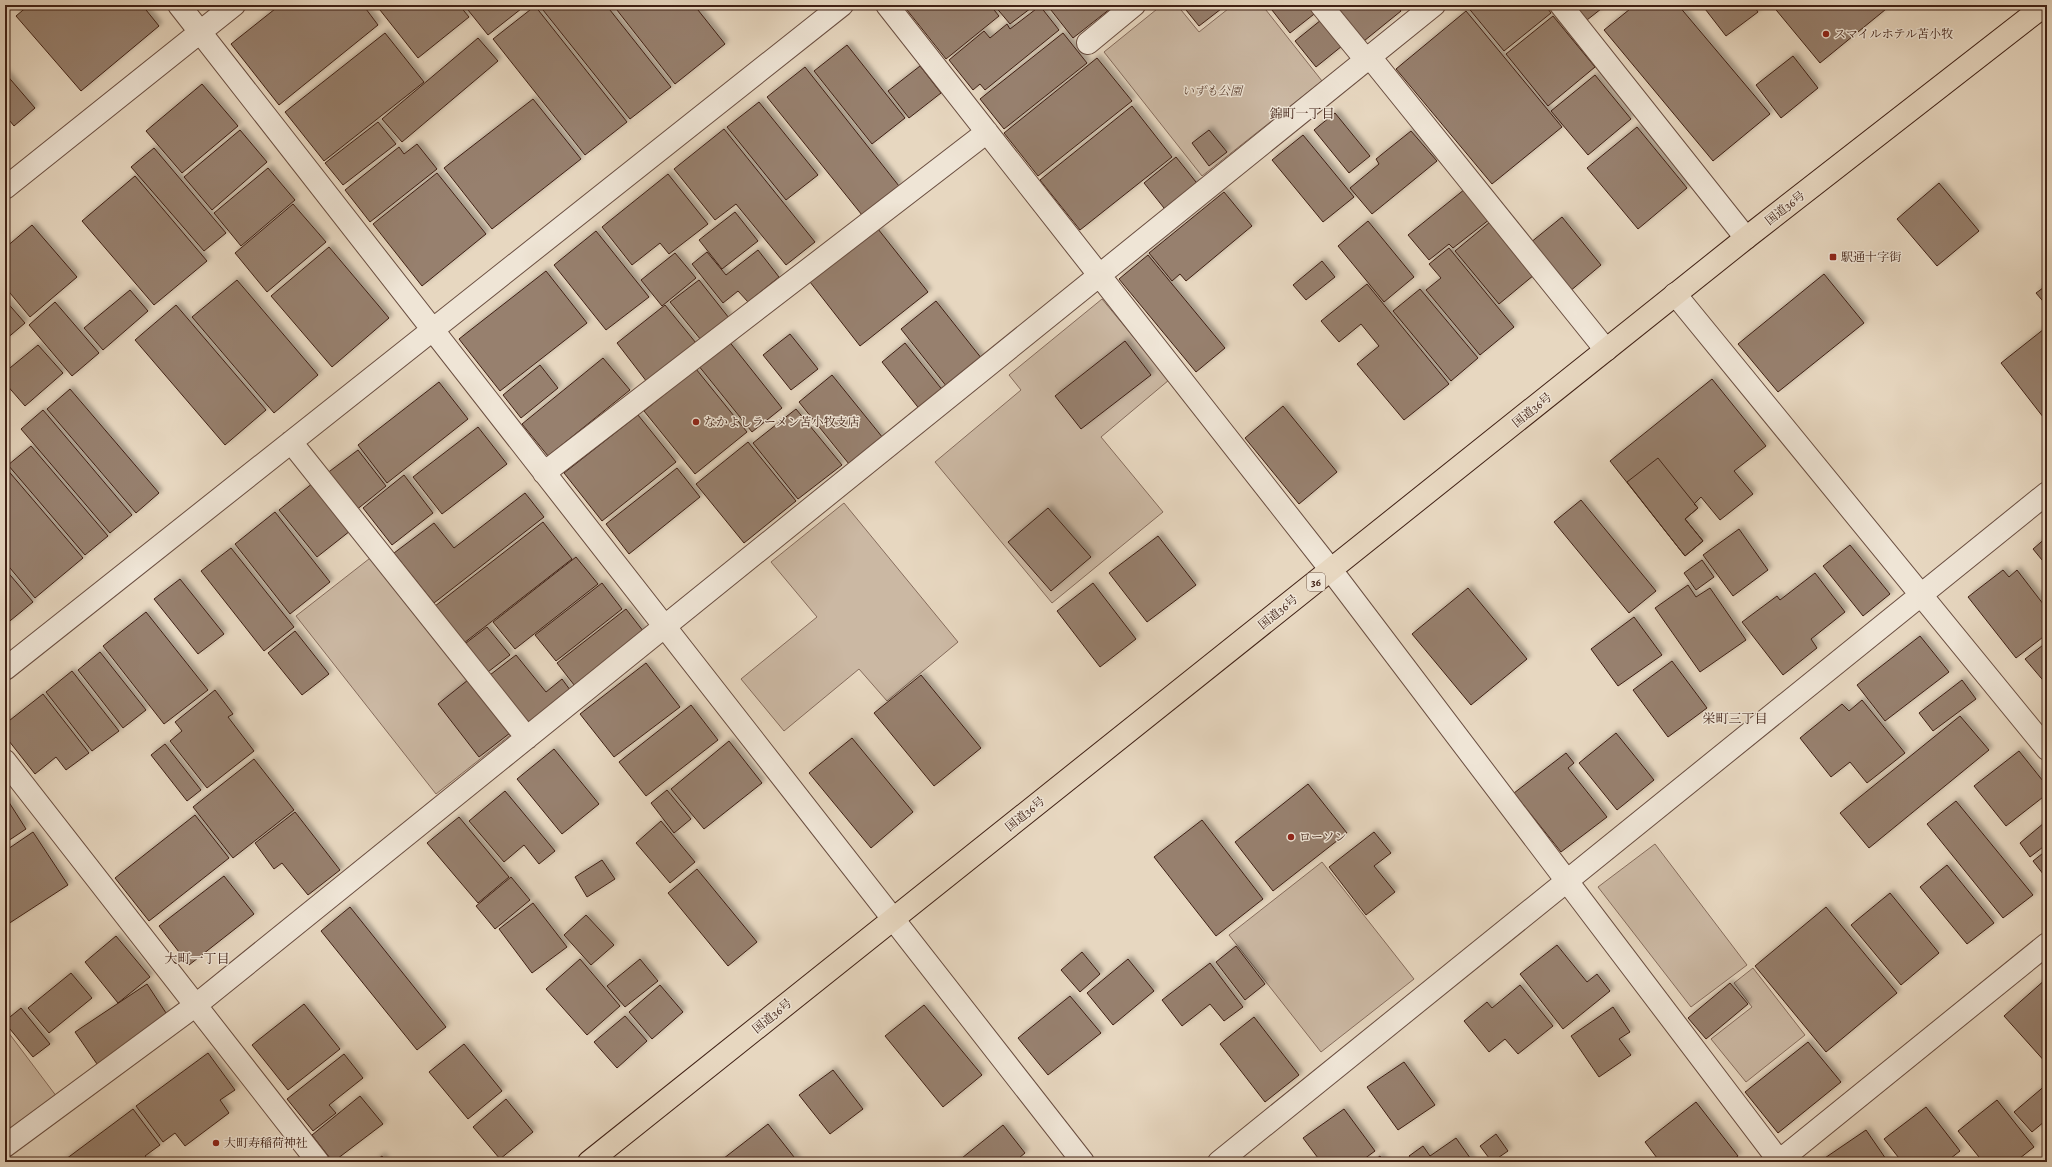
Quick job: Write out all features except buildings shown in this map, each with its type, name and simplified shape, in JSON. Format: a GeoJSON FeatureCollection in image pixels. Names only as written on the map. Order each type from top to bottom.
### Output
{"type":"FeatureCollection","features":[{"type":"Feature","properties":{"kind":"highway","name":"国道36号"},"geometry":{"type":"LineString","coordinates":[[589,1162],[1675,294],[2045,5]]}},
{"type":"Feature","properties":{"kind":"street"},"geometry":{"type":"LineString","coordinates":[[179,5],[1083,1162]]}},
{"type":"Feature","properties":{"kind":"street"},"geometry":{"type":"LineString","coordinates":[[5,188],[234,5]]}},
{"type":"Feature","properties":{"kind":"street"},"geometry":{"type":"LineString","coordinates":[[5,669],[842,5]]}},
{"type":"Feature","properties":{"kind":"street"},"geometry":{"type":"LineString","coordinates":[[887,5],[1331,570],[1779,1162],[2047,944]]}},
{"type":"Feature","properties":{"kind":"street"},"geometry":{"type":"LineString","coordinates":[[1088,43],[1134,5]]}},
{"type":"Feature","properties":{"kind":"street"},"geometry":{"type":"LineString","coordinates":[[1321,5],[1368,58],[1606,350]]}},
{"type":"Feature","properties":{"kind":"street"},"geometry":{"type":"LineString","coordinates":[[5,1146],[196,1005],[1434,5]]}},
{"type":"Feature","properties":{"kind":"street"},"geometry":{"type":"LineString","coordinates":[[1561,5],[1746,238]]}},
{"type":"Feature","properties":{"kind":"street"},"geometry":{"type":"LineString","coordinates":[[544,472],[987,132]]}},
{"type":"Feature","properties":{"kind":"street"},"geometry":{"type":"LineString","coordinates":[[1675,294],[2047,749]]}},
{"type":"Feature","properties":{"kind":"street"},"geometry":{"type":"LineString","coordinates":[[291,442],[527,738]]}},
{"type":"Feature","properties":{"kind":"street"},"geometry":{"type":"LineString","coordinates":[[1219,1162],[2047,493]]}},
{"type":"Feature","properties":{"kind":"street"},"geometry":{"type":"LineString","coordinates":[[5,761],[318,1162]]}},
{"type":"Feature","properties":{"kind":"green space","name":"いずも公園"},"geometry":{"type":"Polygon","coordinates":[[[1162,5],[1177,5],[1199,32],[1233,5],[1262,5],[1322,81],[1202,176],[1104,52],[1162,5]]]}},
{"type":"Feature","properties":{"kind":"green space"},"geometry":{"type":"Polygon","coordinates":[[[1102,299],[1169,380],[1101,437],[1163,512],[1052,603],[935,462],[1021,390],[1009,375],[1102,299]]]}},
{"type":"Feature","properties":{"kind":"green space"},"geometry":{"type":"Polygon","coordinates":[[[844,503],[958,642],[887,701],[859,669],[784,731],[741,679],[817,617],[771,562],[844,503]]]}},
{"type":"Feature","properties":{"kind":"green space"},"geometry":{"type":"Polygon","coordinates":[[[374,555],[513,733],[436,794],[296,616],[374,555]]]}},
{"type":"Feature","properties":{"kind":"green space"},"geometry":{"type":"Polygon","coordinates":[[[1655,844],[1747,965],[1691,1007],[1598,887],[1655,844]]]}},
{"type":"Feature","properties":{"kind":"green space"},"geometry":{"type":"Polygon","coordinates":[[[1322,862],[1414,979],[1321,1052],[1229,935],[1322,862]]]}},
{"type":"Feature","properties":{"kind":"green space"},"geometry":{"type":"Polygon","coordinates":[[[1753,968],[1805,1035],[1746,1082],[1711,1039],[1752,1007],[1734,983],[1753,968]]]}},
{"type":"Feature","properties":{"kind":"green space"},"geometry":{"type":"Polygon","coordinates":[[[5,1028],[60,1101],[5,1141],[5,1028]]]}},
{"type":"Feature","properties":{"kind":"place","name":"スマイルホテル苫小牧"},"geometry":{"type":"Point","coordinates":[1826,34]}},
{"type":"Feature","properties":{"kind":"place","name":"駅通十字街"},"geometry":{"type":"Point","coordinates":[1833,257]}},
{"type":"Feature","properties":{"kind":"place","name":"なかよしラーメン苫小牧支店"},"geometry":{"type":"Point","coordinates":[696,422]}},
{"type":"Feature","properties":{"kind":"place","name":"ローソン"},"geometry":{"type":"Point","coordinates":[1291,837]}},
{"type":"Feature","properties":{"kind":"place","name":"大町寿稲荷神社"},"geometry":{"type":"Point","coordinates":[216,1143]}},
{"type":"Feature","properties":{"kind":"district","name":"錦町一丁目"},"geometry":{"type":"Point","coordinates":[1302,113]}},
{"type":"Feature","properties":{"kind":"district","name":"栄町三丁目"},"geometry":{"type":"Point","coordinates":[1735,718]}},
{"type":"Feature","properties":{"kind":"district","name":"大町一丁目"},"geometry":{"type":"Point","coordinates":[197,958]}}]}
